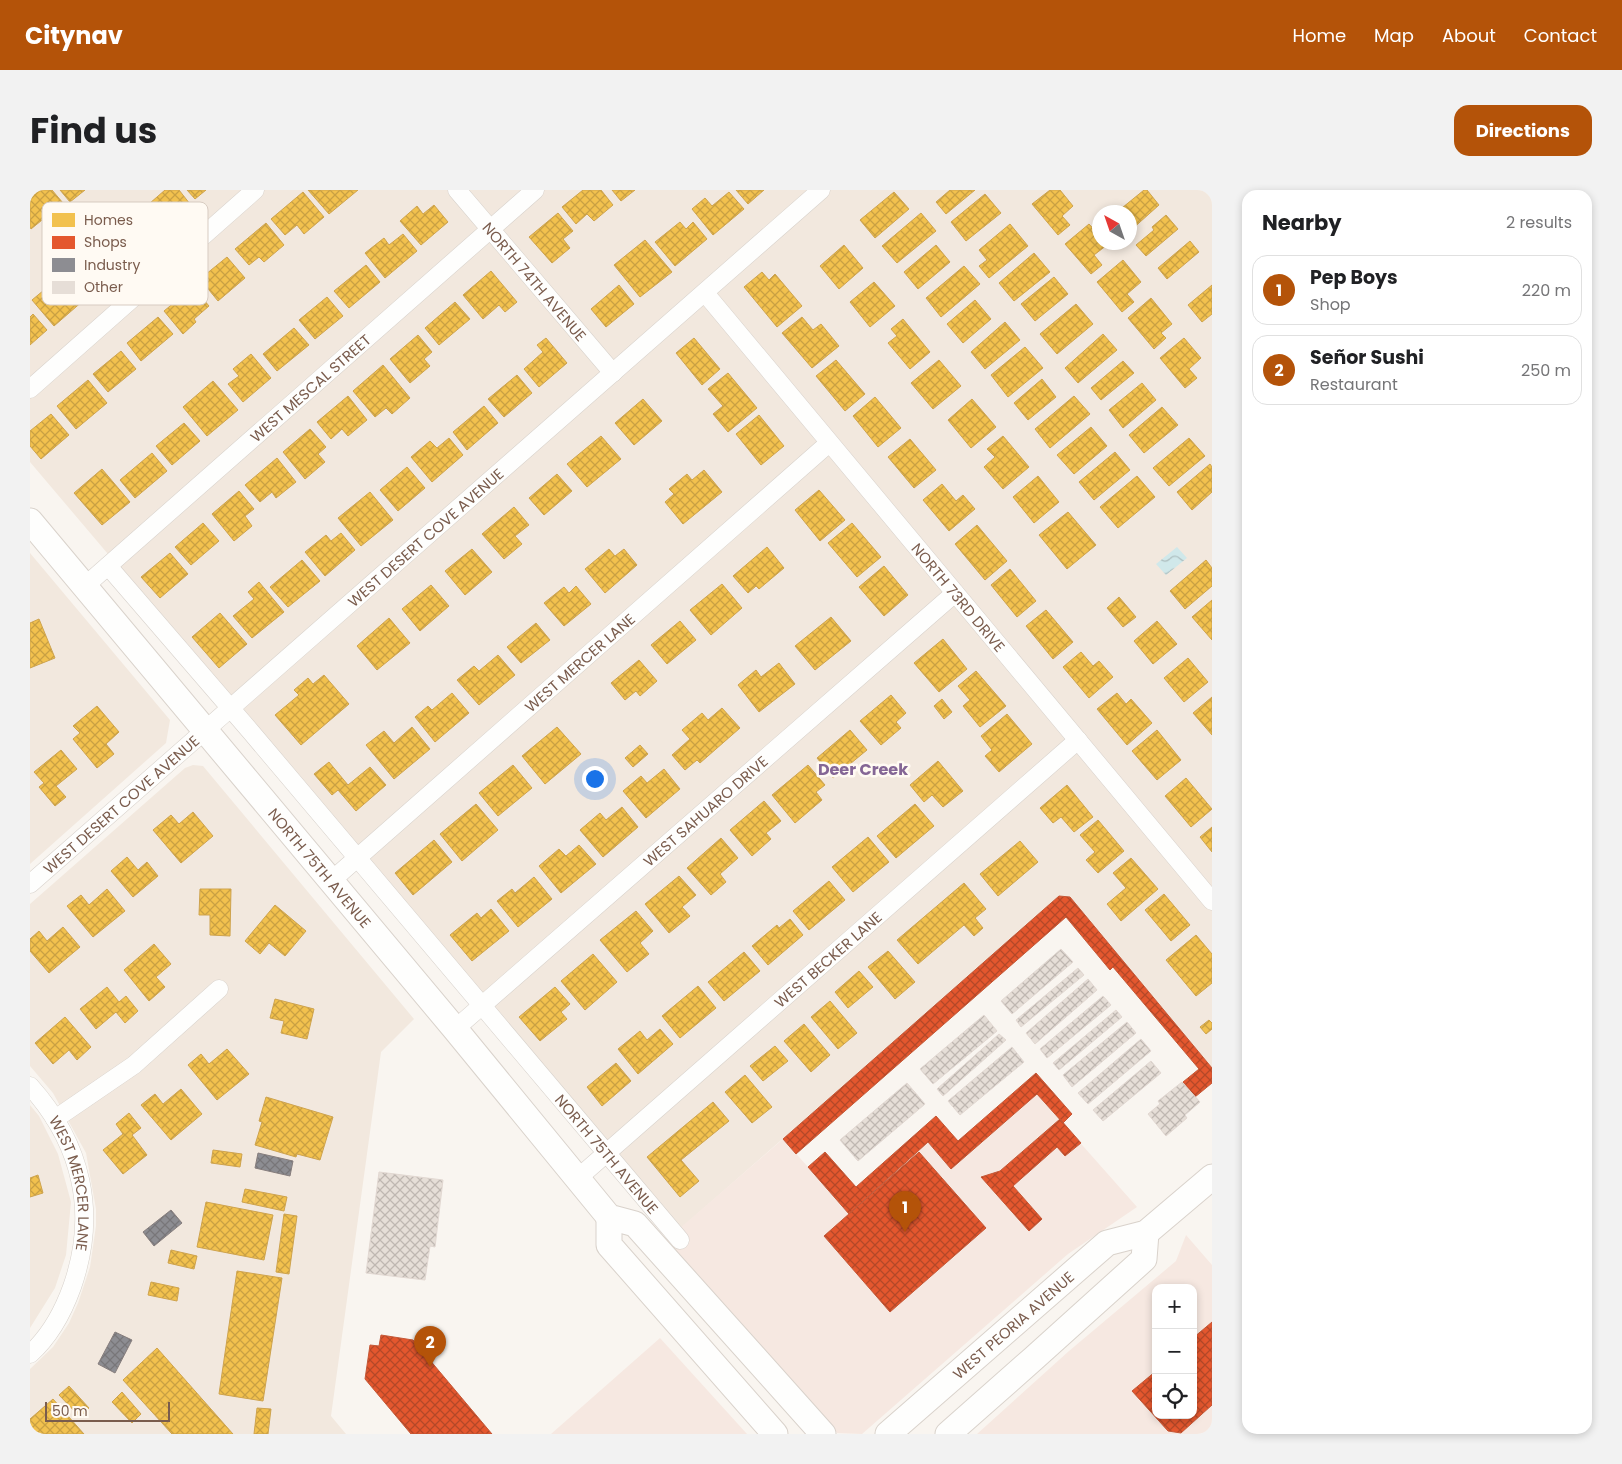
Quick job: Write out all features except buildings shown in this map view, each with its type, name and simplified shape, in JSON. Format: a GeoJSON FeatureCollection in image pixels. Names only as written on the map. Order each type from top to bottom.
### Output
{"type":"FeatureCollection","features":[{"type":"Feature","properties":{"kind":"main road","name":"NORTH 75TH AVENUE"},"geometry":{"type":"LineString","coordinates":[[30,521],[456,1029],[609,1217],[635,1224],[823,1434]]}},
{"type":"Feature","properties":{"kind":"main road","name":"WEST PEORIA AVENUE"},"geometry":{"type":"LineString","coordinates":[[888,1434],[1107,1243],[1146,1233],[1212,1177]]}},
{"type":"Feature","properties":{"kind":"main road"},"geometry":{"type":"LineString","coordinates":[[609,1217],[609,1245],[774,1434]]}},
{"type":"Feature","properties":{"kind":"main road"},"geometry":{"type":"LineString","coordinates":[[948,1434],[1144,1259],[1146,1233]]}},
{"type":"Feature","properties":{"kind":"main road"},"geometry":{"type":"LineString","coordinates":[[615,1252],[631,1252],[662,1280],[668,1283],[681,1277]]}},
{"type":"Feature","properties":{"kind":"main road"},"geometry":{"type":"LineString","coordinates":[[1060,1284],[1085,1313]]}},
{"type":"Feature","properties":{"kind":"street"},"geometry":{"type":"LineString","coordinates":[[208,232],[255,190]]}},
{"type":"Feature","properties":{"kind":"street","name":"NORTH 74TH AVENUE"},"geometry":{"type":"LineString","coordinates":[[457,190],[613,373]]}},
{"type":"Feature","properties":{"kind":"street","name":"WEST MESCAL STREET"},"geometry":{"type":"LineString","coordinates":[[85,586],[535,190]]}},
{"type":"Feature","properties":{"kind":"street","name":"WEST DESERT COVE AVENUE"},"geometry":{"type":"LineString","coordinates":[[30,884],[821,190]]}},
{"type":"Feature","properties":{"kind":"street","name":"NORTH 73RD DRIVE"},"geometry":{"type":"LineString","coordinates":[[705,293],[1212,901]]}},
{"type":"Feature","properties":{"kind":"street"},"geometry":{"type":"LineString","coordinates":[[30,389],[125,305]]}},
{"type":"Feature","properties":{"kind":"street","name":"WEST MERCER LANE"},"geometry":{"type":"LineString","coordinates":[[331,881],[829,443]]}},
{"type":"Feature","properties":{"kind":"street","name":"NORTH 75TH AVENUE"},"geometry":{"type":"LineString","coordinates":[[108,566],[680,1240]]}},
{"type":"Feature","properties":{"kind":"street","name":"WEST SAHUARO DRIVE"},"geometry":{"type":"LineString","coordinates":[[456,1029],[955,593]]}},
{"type":"Feature","properties":{"kind":"street","name":"WEST BECKER LANE"},"geometry":{"type":"LineString","coordinates":[[578,1178],[1078,740]]}},
{"type":"Feature","properties":{"kind":"street","name":"WEST MERCER LANE"},"geometry":{"type":"LineString","coordinates":[[30,1354],[52,1330],[68,1299],[79,1267],[84,1244],[83,1190],[78,1168],[70,1147],[55,1119],[134,1064],[220,989]]}},
{"type":"Feature","properties":{"kind":"street"},"geometry":{"type":"LineString","coordinates":[[30,1086],[55,1119]]}},
{"type":"Feature","properties":{"kind":"shaded area"},"geometry":{"type":"Polygon","coordinates":[[[30,190],[1212,190],[1212,1068],[1070,897],[1059,896],[680,1229],[30,462],[30,190]]]}},
{"type":"Feature","properties":{"kind":"shaded area"},"geometry":{"type":"Polygon","coordinates":[[[30,553],[170,720],[166,743],[30,864],[30,553]]]}},
{"type":"Feature","properties":{"kind":"shaded area"},"geometry":{"type":"Polygon","coordinates":[[[193,765],[203,766],[414,1019],[381,1052],[331,1416],[346,1434],[30,1434],[30,1369],[53,1347],[69,1323],[78,1303],[90,1267],[96,1226],[96,1209],[86,1153],[53,1093],[30,1066],[30,904],[185,768],[193,765]]]}},
{"type":"Feature","properties":{"kind":"shaded area"},"geometry":{"type":"Polygon","coordinates":[[[1037,1094],[1137,1207],[1068,1254],[862,1434],[837,1433],[665,1241],[783,1139],[849,1213],[928,1142],[951,1169],[1037,1094]]]}},
{"type":"Feature","properties":{"kind":"shaded area"},"geometry":{"type":"Polygon","coordinates":[[[30,1105],[39,1116],[58,1154],[71,1202],[66,1255],[55,1288],[30,1328],[30,1105]]]}},
{"type":"Feature","properties":{"kind":"shaded area"},"geometry":{"type":"Polygon","coordinates":[[[1186,1235],[1212,1265],[1212,1434],[977,1434],[1069,1351],[1176,1261],[1186,1235]]]}},
{"type":"Feature","properties":{"kind":"shaded area"},"geometry":{"type":"Polygon","coordinates":[[[660,1338],[747,1434],[551,1434],[660,1338]]]}},
{"type":"Feature","properties":{"kind":"water"},"geometry":{"type":"Polygon","coordinates":[[[1177,547],[1187,558],[1166,575],[1156,564],[1177,547]]]}},
{"type":"Feature","properties":{"kind":"place","name":"Pep Boys"},"geometry":{"type":"Point","coordinates":[905,1232]}},
{"type":"Feature","properties":{"kind":"place","name":"Señor Sushi"},"geometry":{"type":"Point","coordinates":[430,1367]}},
{"type":"Feature","properties":{"kind":"district","name":"Deer Creek"},"geometry":{"type":"Point","coordinates":[863,769]}}]}
